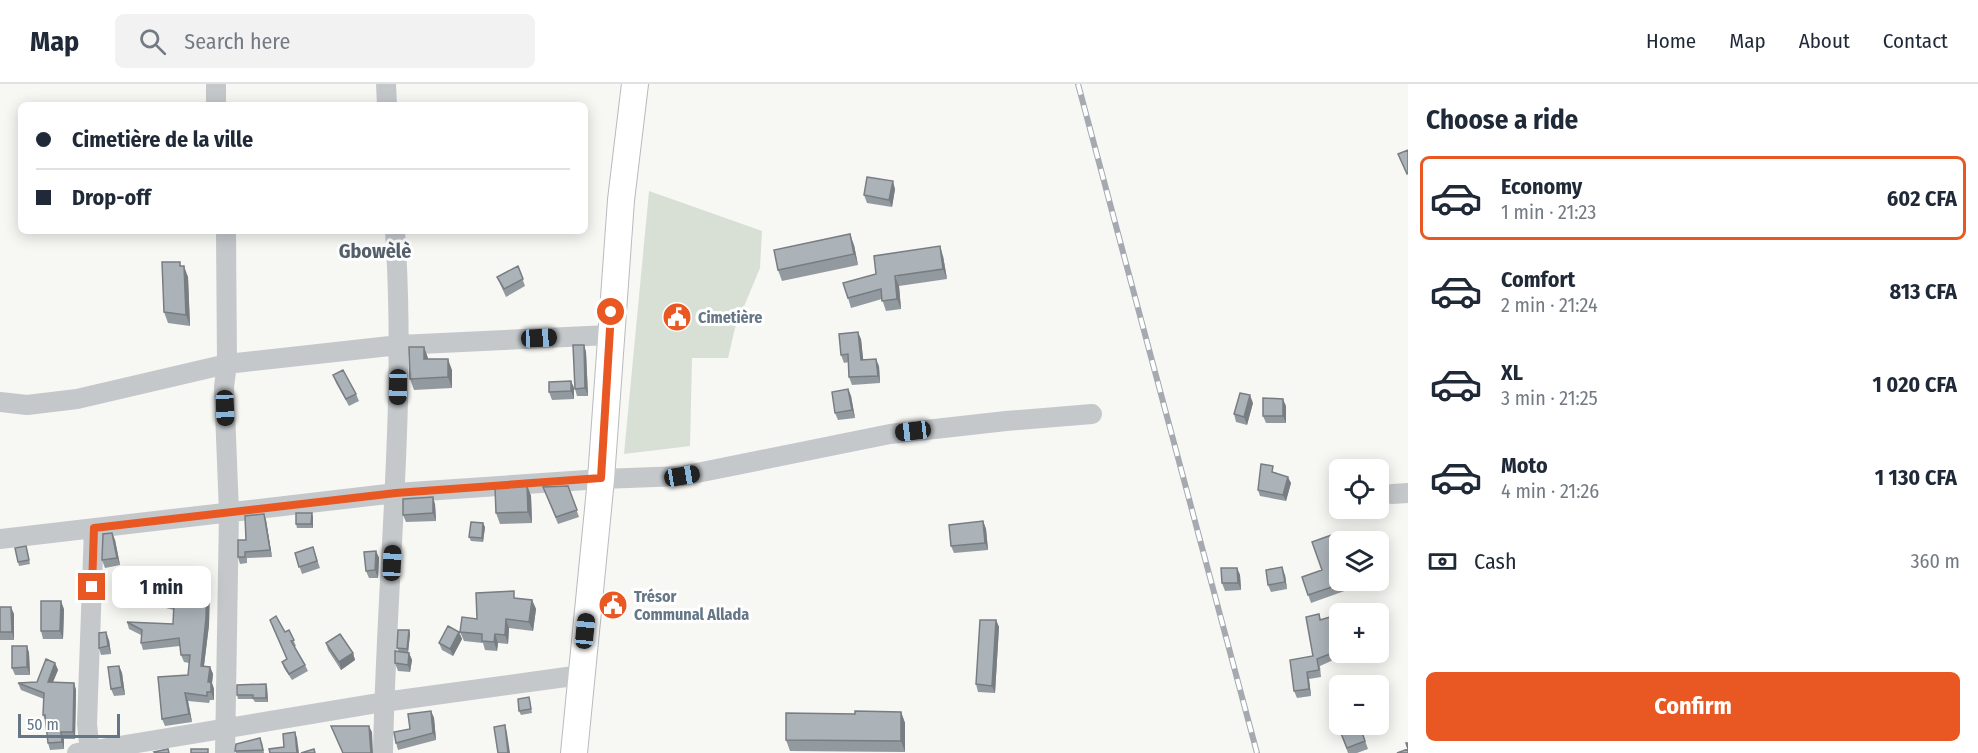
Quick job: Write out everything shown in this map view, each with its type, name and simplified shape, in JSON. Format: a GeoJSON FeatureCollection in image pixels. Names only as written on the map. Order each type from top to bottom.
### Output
{"type":"FeatureCollection","features":[{"type":"Feature","properties":{"kind":"main road"},"geometry":{"type":"LineString","coordinates":[[574,753],[601,478],[609,335],[635,84]]}},
{"type":"Feature","properties":{"kind":"street"},"geometry":{"type":"LineString","coordinates":[[216,84],[216,102]]}},
{"type":"Feature","properties":{"kind":"street"},"geometry":{"type":"LineString","coordinates":[[386,84],[387,102]]}},
{"type":"Feature","properties":{"kind":"street"},"geometry":{"type":"LineString","coordinates":[[225,753],[229,512],[224,387],[227,364],[226,234]]}},
{"type":"Feature","properties":{"kind":"street"},"geometry":{"type":"LineString","coordinates":[[383,753],[396,493],[399,345],[395,234]]}},
{"type":"Feature","properties":{"kind":"street"},"geometry":{"type":"LineString","coordinates":[[0,402],[27,405],[77,399],[227,364],[399,345],[609,335]]}},
{"type":"Feature","properties":{"kind":"street"},"geometry":{"type":"LineString","coordinates":[[0,539],[396,493],[601,478],[682,476],[890,434],[1092,414]]}},
{"type":"Feature","properties":{"kind":"street"},"geometry":{"type":"LineString","coordinates":[[94,528],[85,752],[384,702],[581,675]]}},
{"type":"Feature","properties":{"kind":"shaded area"},"geometry":{"type":"Polygon","coordinates":[[[649,191],[762,231],[760,268],[735,328],[728,358],[692,358],[690,446],[624,454],[649,191]]]}},
{"type":"Feature","properties":{"kind":"building"},"geometry":{"type":"Polygon","coordinates":[[[1408,150],[1408,173],[1407,174],[1398,154],[1408,150]]]}},
{"type":"Feature","properties":{"kind":"building"},"geometry":{"type":"Polygon","coordinates":[[[867,177],[893,181],[889,200],[864,195],[867,177]]]}},
{"type":"Feature","properties":{"kind":"building"},"geometry":{"type":"Polygon","coordinates":[[[850,234],[854,254],[778,270],[774,250],[850,234]]]}},
{"type":"Feature","properties":{"kind":"building"},"geometry":{"type":"Polygon","coordinates":[[[940,246],[943,269],[895,276],[897,299],[882,301],[881,289],[848,298],[843,283],[876,274],[874,256],[940,246]]]}},
{"type":"Feature","properties":{"kind":"building"},"geometry":{"type":"Polygon","coordinates":[[[162,262],[180,262],[180,266],[184,266],[186,315],[164,312],[162,262]]]}},
{"type":"Feature","properties":{"kind":"building"},"geometry":{"type":"Polygon","coordinates":[[[518,266],[523,279],[504,289],[497,277],[518,266]]]}},
{"type":"Feature","properties":{"kind":"building"},"geometry":{"type":"Polygon","coordinates":[[[858,332],[861,360],[876,359],[878,376],[849,377],[848,354],[841,355],[839,334],[858,332]]]}},
{"type":"Feature","properties":{"kind":"building"},"geometry":{"type":"Polygon","coordinates":[[[573,345],[584,345],[585,388],[575,389],[573,345]]]}},
{"type":"Feature","properties":{"kind":"building"},"geometry":{"type":"Polygon","coordinates":[[[409,347],[424,347],[424,359],[448,359],[448,377],[410,379],[409,347]]]}},
{"type":"Feature","properties":{"kind":"building"},"geometry":{"type":"Polygon","coordinates":[[[343,370],[356,394],[346,399],[333,375],[343,370]]]}},
{"type":"Feature","properties":{"kind":"building"},"geometry":{"type":"Polygon","coordinates":[[[571,381],[571,391],[549,392],[549,382],[571,381]]]}},
{"type":"Feature","properties":{"kind":"building"},"geometry":{"type":"Polygon","coordinates":[[[848,389],[852,410],[835,413],[832,392],[848,389]]]}},
{"type":"Feature","properties":{"kind":"building"},"geometry":{"type":"Polygon","coordinates":[[[1240,393],[1250,395],[1244,417],[1234,414],[1240,393]]]}},
{"type":"Feature","properties":{"kind":"building"},"geometry":{"type":"Polygon","coordinates":[[[1263,398],[1283,399],[1283,416],[1263,416],[1263,398]]]}},
{"type":"Feature","properties":{"kind":"building"},"geometry":{"type":"Polygon","coordinates":[[[1261,464],[1273,466],[1272,472],[1288,477],[1283,495],[1258,490],[1261,464]]]}},
{"type":"Feature","properties":{"kind":"building"},"geometry":{"type":"Polygon","coordinates":[[[527,485],[528,512],[496,513],[495,487],[527,485]]]}},
{"type":"Feature","properties":{"kind":"building"},"geometry":{"type":"Polygon","coordinates":[[[568,486],[577,510],[556,517],[543,487],[568,486]]]}},
{"type":"Feature","properties":{"kind":"building"},"geometry":{"type":"Polygon","coordinates":[[[433,497],[433,513],[403,515],[403,499],[433,497]]]}},
{"type":"Feature","properties":{"kind":"building"},"geometry":{"type":"Polygon","coordinates":[[[296,513],[312,513],[311,524],[296,524],[296,513]]]}},
{"type":"Feature","properties":{"kind":"building"},"geometry":{"type":"Polygon","coordinates":[[[264,514],[270,550],[245,552],[245,557],[238,557],[238,540],[246,540],[245,516],[264,514]]]}},
{"type":"Feature","properties":{"kind":"building"},"geometry":{"type":"Polygon","coordinates":[[[983,521],[985,543],[951,546],[949,525],[983,521]]]}},
{"type":"Feature","properties":{"kind":"building"},"geometry":{"type":"Polygon","coordinates":[[[471,522],[483,523],[482,538],[469,537],[471,522]]]}},
{"type":"Feature","properties":{"kind":"building"},"geometry":{"type":"Polygon","coordinates":[[[112,533],[117,558],[102,560],[103,534],[112,533]]]}},
{"type":"Feature","properties":{"kind":"building"},"geometry":{"type":"Polygon","coordinates":[[[1329,536],[1329,588],[1308,595],[1302,577],[1322,570],[1312,542],[1329,536]]]}},
{"type":"Feature","properties":{"kind":"building"},"geometry":{"type":"Polygon","coordinates":[[[26,546],[29,560],[18,562],[15,548],[26,546]]]}},
{"type":"Feature","properties":{"kind":"building"},"geometry":{"type":"Polygon","coordinates":[[[313,547],[317,561],[299,567],[295,553],[313,547]]]}},
{"type":"Feature","properties":{"kind":"building"},"geometry":{"type":"Polygon","coordinates":[[[376,551],[375,570],[366,571],[364,552],[376,551]]]}},
{"type":"Feature","properties":{"kind":"building"},"geometry":{"type":"Polygon","coordinates":[[[1282,567],[1285,582],[1268,585],[1266,570],[1282,567]]]}},
{"type":"Feature","properties":{"kind":"building"},"geometry":{"type":"Polygon","coordinates":[[[1221,568],[1237,568],[1238,583],[1222,583],[1221,568]]]}},
{"type":"Feature","properties":{"kind":"building"},"geometry":{"type":"Polygon","coordinates":[[[190,572],[207,573],[206,618],[201,666],[210,667],[208,682],[211,682],[211,692],[207,692],[207,696],[185,693],[189,714],[162,719],[158,677],[188,675],[190,655],[181,655],[179,638],[141,643],[142,630],[127,622],[173,624],[174,604],[159,600],[165,576],[190,583],[190,572]]]}},
{"type":"Feature","properties":{"kind":"building"},"geometry":{"type":"Polygon","coordinates":[[[514,591],[514,598],[532,600],[529,622],[506,619],[505,635],[495,634],[494,642],[482,641],[482,634],[460,632],[462,617],[477,619],[476,593],[514,591]]]}},
{"type":"Feature","properties":{"kind":"building"},"geometry":{"type":"Polygon","coordinates":[[[41,601],[61,601],[60,631],[41,631],[41,601]]]}},
{"type":"Feature","properties":{"kind":"building"},"geometry":{"type":"Polygon","coordinates":[[[0,607],[11,607],[12,632],[0,632],[0,607]]]}},
{"type":"Feature","properties":{"kind":"building"},"geometry":{"type":"Polygon","coordinates":[[[1319,614],[1320,620],[1329,617],[1329,654],[1317,659],[1319,670],[1307,672],[1309,689],[1294,691],[1290,660],[1313,656],[1306,617],[1319,614]]]}},
{"type":"Feature","properties":{"kind":"building"},"geometry":{"type":"Polygon","coordinates":[[[276,616],[285,632],[289,630],[294,640],[291,641],[305,665],[289,674],[282,662],[287,659],[270,620],[276,616]]]}},
{"type":"Feature","properties":{"kind":"building"},"geometry":{"type":"Polygon","coordinates":[[[980,620],[996,620],[992,686],[976,684],[980,620]]]}},
{"type":"Feature","properties":{"kind":"building"},"geometry":{"type":"Polygon","coordinates":[[[448,626],[459,632],[450,649],[439,643],[448,626]]]}},
{"type":"Feature","properties":{"kind":"building"},"geometry":{"type":"Polygon","coordinates":[[[398,630],[409,630],[407,649],[397,648],[398,630]]]}},
{"type":"Feature","properties":{"kind":"building"},"geometry":{"type":"Polygon","coordinates":[[[106,632],[108,646],[99,648],[99,633],[106,632]]]}},
{"type":"Feature","properties":{"kind":"building"},"geometry":{"type":"Polygon","coordinates":[[[340,634],[353,653],[339,662],[326,643],[340,634]]]}},
{"type":"Feature","properties":{"kind":"building"},"geometry":{"type":"Polygon","coordinates":[[[12,646],[27,646],[27,667],[12,668],[12,646]]]}},
{"type":"Feature","properties":{"kind":"building"},"geometry":{"type":"Polygon","coordinates":[[[395,651],[409,653],[408,665],[395,663],[395,651]]]}},
{"type":"Feature","properties":{"kind":"building"},"geometry":{"type":"Polygon","coordinates":[[[46,659],[55,663],[48,682],[74,683],[73,732],[61,732],[62,742],[48,743],[45,715],[43,715],[44,693],[18,683],[37,682],[46,659]]]}},
{"type":"Feature","properties":{"kind":"building"},"geometry":{"type":"Polygon","coordinates":[[[119,666],[122,687],[111,689],[108,667],[119,666]]]}},
{"type":"Feature","properties":{"kind":"building"},"geometry":{"type":"Polygon","coordinates":[[[266,684],[266,698],[237,695],[237,685],[266,684]]]}},
{"type":"Feature","properties":{"kind":"building"},"geometry":{"type":"Polygon","coordinates":[[[529,697],[531,709],[519,711],[518,699],[529,697]]]}},
{"type":"Feature","properties":{"kind":"building"},"geometry":{"type":"Polygon","coordinates":[[[431,711],[433,733],[396,743],[394,732],[410,729],[408,714],[431,711]]]}},
{"type":"Feature","properties":{"kind":"building"},"geometry":{"type":"Polygon","coordinates":[[[855,711],[901,712],[901,741],[786,740],[786,713],[855,714],[855,711]]]}},
{"type":"Feature","properties":{"kind":"building"},"geometry":{"type":"Polygon","coordinates":[[[505,725],[508,753],[498,753],[494,727],[505,725]]]}},
{"type":"Feature","properties":{"kind":"building"},"geometry":{"type":"Polygon","coordinates":[[[331,726],[369,726],[371,753],[343,753],[331,726]]]}},
{"type":"Feature","properties":{"kind":"building"},"geometry":{"type":"Polygon","coordinates":[[[295,732],[297,753],[270,753],[269,749],[284,747],[283,734],[295,732]]]}},
{"type":"Feature","properties":{"kind":"building"},"geometry":{"type":"Polygon","coordinates":[[[1342,735],[1363,735],[1365,741],[1347,748],[1342,735]]]}},
{"type":"Feature","properties":{"kind":"building"},"geometry":{"type":"Polygon","coordinates":[[[260,738],[263,750],[235,751],[236,744],[260,738]]]}},
{"type":"Feature","properties":{"kind":"building"},"geometry":{"type":"Polygon","coordinates":[[[168,749],[169,753],[154,752],[168,749]]]}},
{"type":"Feature","properties":{"kind":"building"},"geometry":{"type":"Polygon","coordinates":[[[191,749],[208,749],[208,753],[191,753],[191,749]]]}},
{"type":"Feature","properties":{"kind":"building"},"geometry":{"type":"Polygon","coordinates":[[[314,749],[315,753],[301,753],[314,749]]]}},
{"type":"Feature","properties":{"kind":"railway"},"geometry":{"type":"LineString","coordinates":[[1078,84],[1257,753]]}},
{"type":"Feature","properties":{"kind":"place","name":"Cimetière"},"geometry":{"type":"Point","coordinates":[677,317]}},
{"type":"Feature","properties":{"kind":"place","name":"Trésor Communal Allada"},"geometry":{"type":"Point","coordinates":[613,605]}},
{"type":"Feature","properties":{"kind":"district","name":"Gbowèlè"},"geometry":{"type":"Point","coordinates":[375,251]}},
{"type":"Feature","properties":{"kind":"route"},"geometry":{"type":"LineString","coordinates":[[92,587],[94,528],[396,493],[601,478],[611,312]]}}]}
